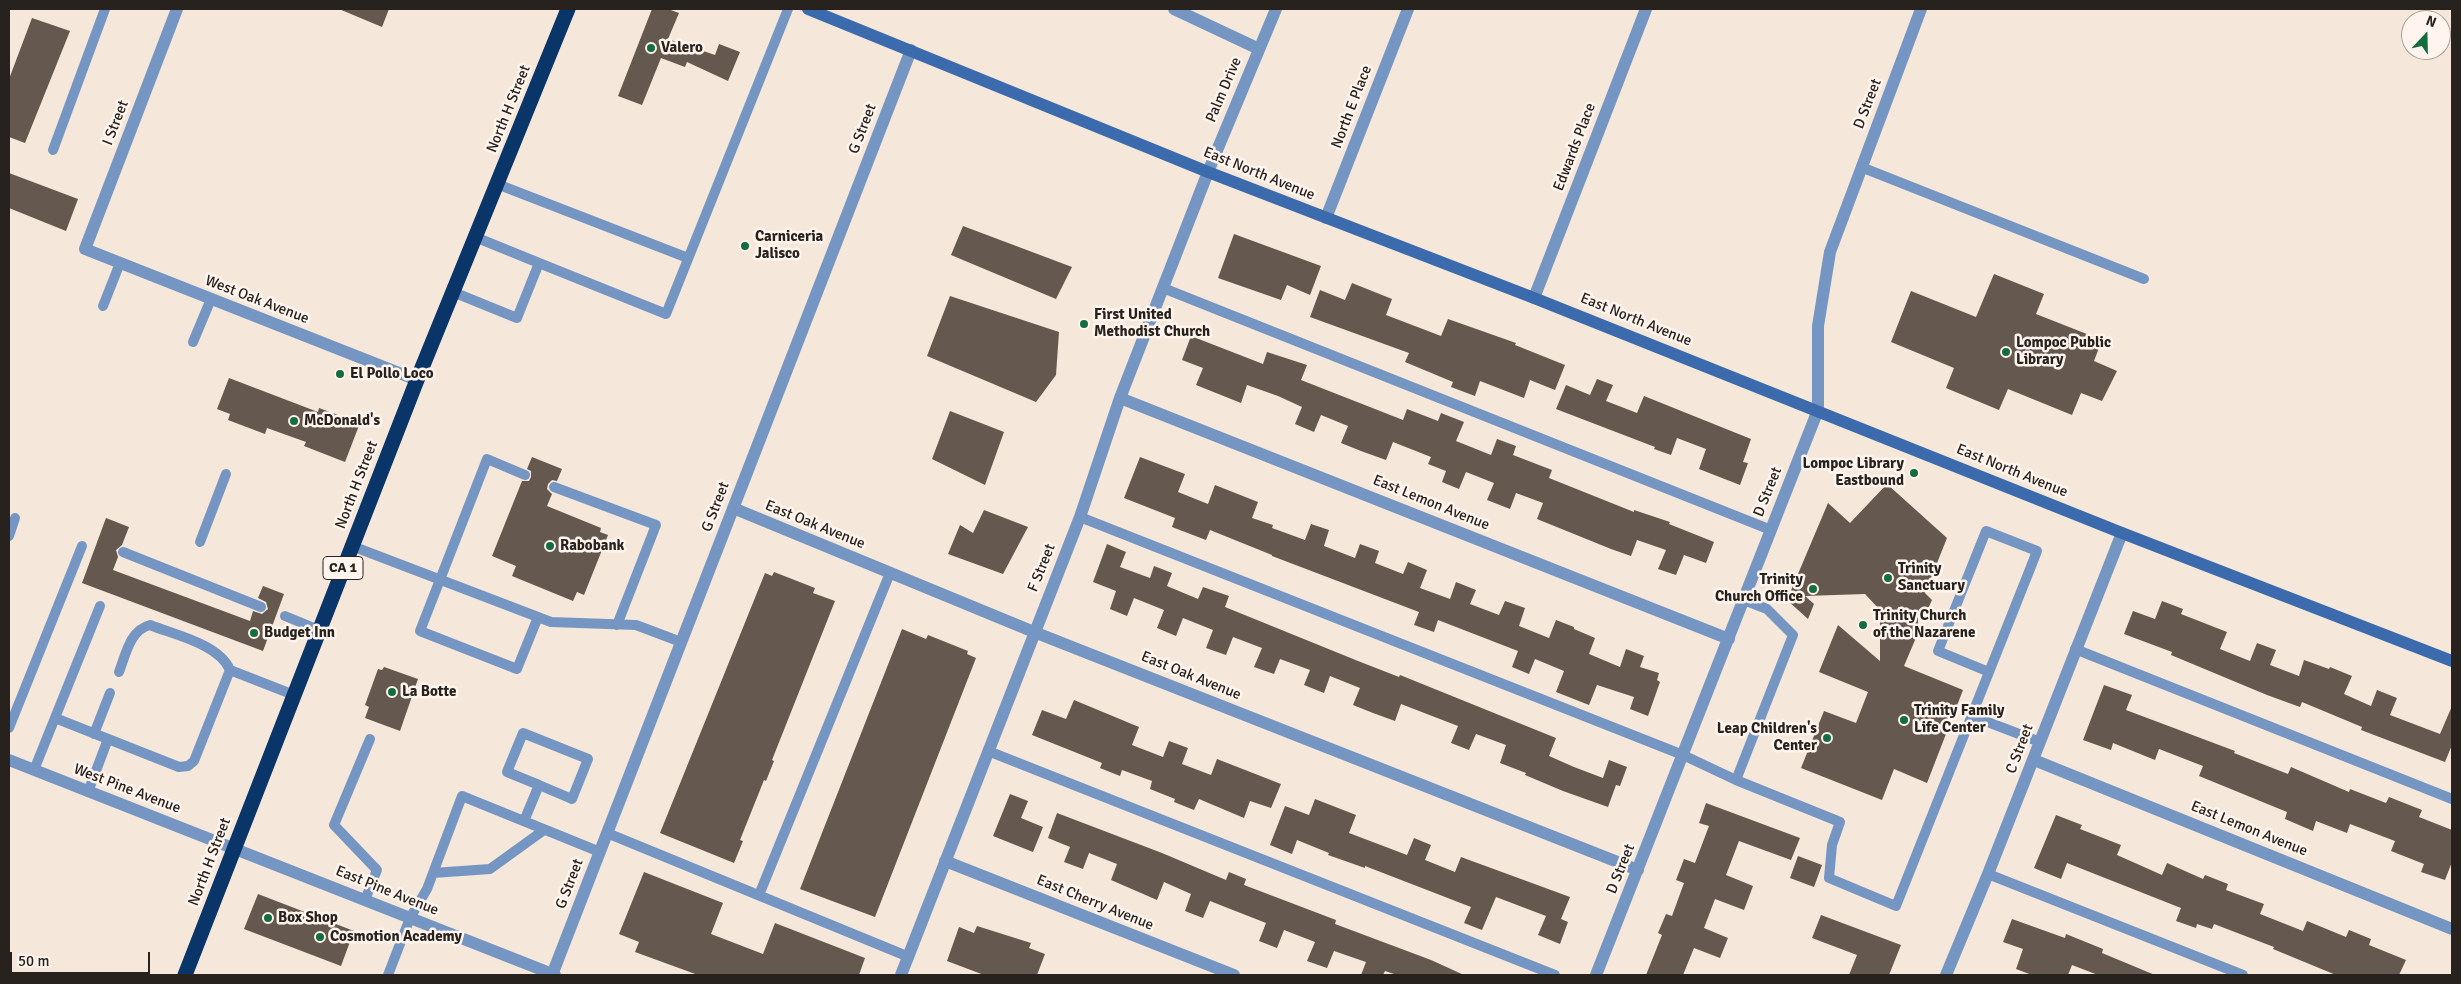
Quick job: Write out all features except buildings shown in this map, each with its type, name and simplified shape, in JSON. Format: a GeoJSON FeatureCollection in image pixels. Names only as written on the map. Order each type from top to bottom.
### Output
{"type":"FeatureCollection","features":[{"type":"Feature","properties":{"kind":"highway","name":"North H Street"},"geometry":{"type":"LineString","coordinates":[[184,975],[417,380],[568,9]]}},
{"type":"Feature","properties":{"kind":"street","name":"I Street"},"geometry":{"type":"LineString","coordinates":[[85,248],[177,9]]}},
{"type":"Feature","properties":{"kind":"street","name":"East North Avenue"},"geometry":{"type":"LineString","coordinates":[[808,9],[1208,172],[1534,298],[2122,533],[2452,661]]}},
{"type":"Feature","properties":{"kind":"street","name":"Palm Drive"},"geometry":{"type":"LineString","coordinates":[[1174,9],[1260,48]]}},
{"type":"Feature","properties":{"kind":"street","name":"Palm Drive"},"geometry":{"type":"LineString","coordinates":[[1208,172],[1276,9]]}},
{"type":"Feature","properties":{"kind":"street","name":"North E Place"},"geometry":{"type":"LineString","coordinates":[[1326,218],[1408,9]]}},
{"type":"Feature","properties":{"kind":"street","name":"Edwards Place"},"geometry":{"type":"LineString","coordinates":[[1534,298],[1646,9]]}},
{"type":"Feature","properties":{"kind":"street","name":"D Street"},"geometry":{"type":"LineString","coordinates":[[1596,975],[1818,410],[1818,326],[1829,261],[1838,227],[1921,9]]}},
{"type":"Feature","properties":{"kind":"street","name":"G Street"},"geometry":{"type":"LineString","coordinates":[[554,975],[607,833],[911,50]]}},
{"type":"Feature","properties":{"kind":"street","name":"F Street"},"geometry":{"type":"LineString","coordinates":[[901,975],[1080,517],[1120,398],[1208,172]]}},
{"type":"Feature","properties":{"kind":"street","name":"West Oak Avenue"},"geometry":{"type":"LineString","coordinates":[[85,248],[417,380]]}},
{"type":"Feature","properties":{"kind":"street","name":"East Lemon Avenue"},"geometry":{"type":"LineString","coordinates":[[1120,398],[1729,639]]}},
{"type":"Feature","properties":{"kind":"street","name":"East Oak Avenue"},"geometry":{"type":"LineString","coordinates":[[733,508],[1034,632],[1638,870]]}},
{"type":"Feature","properties":{"kind":"street","name":"C Street"},"geometry":{"type":"LineString","coordinates":[[1946,975],[2034,760],[2075,649],[2122,533]]}},
{"type":"Feature","properties":{"kind":"street","name":"West Pine Avenue"},"geometry":{"type":"LineString","coordinates":[[9,760],[234,848]]}},
{"type":"Feature","properties":{"kind":"street","name":"East Lemon Avenue"},"geometry":{"type":"LineString","coordinates":[[2034,760],[2452,929]]}},
{"type":"Feature","properties":{"kind":"street","name":"East Pine Avenue"},"geometry":{"type":"LineString","coordinates":[[234,848],[554,975]]}},
{"type":"Feature","properties":{"kind":"street","name":"East Cherry Avenue"},"geometry":{"type":"LineString","coordinates":[[945,861],[1234,975]]}},
{"type":"Feature","properties":{"kind":"lane"},"geometry":{"type":"LineString","coordinates":[[53,150],[105,9]]}},
{"type":"Feature","properties":{"kind":"lane"},"geometry":{"type":"LineString","coordinates":[[476,237],[666,314],[788,9]]}},
{"type":"Feature","properties":{"kind":"lane"},"geometry":{"type":"LineString","coordinates":[[1861,167],[2144,279]]}},
{"type":"Feature","properties":{"kind":"lane"},"geometry":{"type":"LineString","coordinates":[[498,184],[688,258]]}},
{"type":"Feature","properties":{"kind":"lane"},"geometry":{"type":"LineString","coordinates":[[103,306],[120,263]]}},
{"type":"Feature","properties":{"kind":"lane"},"geometry":{"type":"LineString","coordinates":[[453,292],[517,318],[539,263]]}},
{"type":"Feature","properties":{"kind":"lane"},"geometry":{"type":"LineString","coordinates":[[1163,288],[1771,530]]}},
{"type":"Feature","properties":{"kind":"lane"},"geometry":{"type":"LineString","coordinates":[[193,342],[211,299]]}},
{"type":"Feature","properties":{"kind":"lane"},"geometry":{"type":"LineString","coordinates":[[525,475],[487,460],[420,631],[517,669],[538,617]]}},
{"type":"Feature","properties":{"kind":"lane"},"geometry":{"type":"LineString","coordinates":[[200,542],[226,474]]}},
{"type":"Feature","properties":{"kind":"lane"},"geometry":{"type":"LineString","coordinates":[[554,487],[656,525],[617,624]]}},
{"type":"Feature","properties":{"kind":"lane"},"geometry":{"type":"LineString","coordinates":[[1080,517],[1683,755],[1736,780],[1840,822],[1832,844],[1829,878],[1896,906],[1972,716],[2037,551],[1986,531],[1938,652],[1989,672]]}},
{"type":"Feature","properties":{"kind":"lane"},"geometry":{"type":"LineString","coordinates":[[9,536],[15,518]]}},
{"type":"Feature","properties":{"kind":"lane"},"geometry":{"type":"LineString","coordinates":[[9,728],[82,546]]}},
{"type":"Feature","properties":{"kind":"lane"},"geometry":{"type":"LineString","coordinates":[[352,546],[551,622],[636,625],[681,642]]}},
{"type":"Feature","properties":{"kind":"lane"},"geometry":{"type":"LineString","coordinates":[[123,552],[261,607]]}},
{"type":"Feature","properties":{"kind":"lane"},"geometry":{"type":"LineString","coordinates":[[758,895],[890,573]]}},
{"type":"Feature","properties":{"kind":"lane"},"geometry":{"type":"LineString","coordinates":[[1736,780],[1793,635],[1767,609],[1744,600]]}},
{"type":"Feature","properties":{"kind":"lane"},"geometry":{"type":"LineString","coordinates":[[34,770],[100,606]]}},
{"type":"Feature","properties":{"kind":"lane"},"geometry":{"type":"LineString","coordinates":[[285,616],[319,630]]}},
{"type":"Feature","properties":{"kind":"lane"},"geometry":{"type":"LineString","coordinates":[[55,718],[179,767],[188,766],[194,761],[230,670],[226,660],[215,650],[150,625],[140,627],[134,634],[119,672]]}},
{"type":"Feature","properties":{"kind":"lane"},"geometry":{"type":"LineString","coordinates":[[2075,649],[2452,799]]}},
{"type":"Feature","properties":{"kind":"lane"},"geometry":{"type":"LineString","coordinates":[[230,670],[294,696]]}},
{"type":"Feature","properties":{"kind":"lane"},"geometry":{"type":"LineString","coordinates":[[94,734],[110,693]]}},
{"type":"Feature","properties":{"kind":"lane"},"geometry":{"type":"LineString","coordinates":[[1972,716],[2040,742]]}},
{"type":"Feature","properties":{"kind":"lane"},"geometry":{"type":"LineString","coordinates":[[523,733],[588,760],[572,798],[538,785],[507,772],[523,733]]}},
{"type":"Feature","properties":{"kind":"lane"},"geometry":{"type":"LineString","coordinates":[[88,792],[108,739]]}},
{"type":"Feature","properties":{"kind":"lane"},"geometry":{"type":"LineString","coordinates":[[365,900],[377,870],[334,824],[370,739]]}},
{"type":"Feature","properties":{"kind":"lane"},"geometry":{"type":"LineString","coordinates":[[988,752],[1555,975]]}},
{"type":"Feature","properties":{"kind":"lane"},"geometry":{"type":"LineString","coordinates":[[524,821],[538,785]]}},
{"type":"Feature","properties":{"kind":"lane"},"geometry":{"type":"LineString","coordinates":[[388,975],[410,918],[433,873],[462,796],[600,852]]}},
{"type":"Feature","properties":{"kind":"lane"},"geometry":{"type":"LineString","coordinates":[[433,873],[490,869],[544,830]]}},
{"type":"Feature","properties":{"kind":"lane"},"geometry":{"type":"LineString","coordinates":[[607,833],[909,957]]}},
{"type":"Feature","properties":{"kind":"lane"},"geometry":{"type":"LineString","coordinates":[[1988,874],[2243,975]]}},
{"type":"Feature","properties":{"kind":"place","name":"Valero"},"geometry":{"type":"Point","coordinates":[651,48]}},
{"type":"Feature","properties":{"kind":"place","name":"Carniceria Jalisco"},"geometry":{"type":"Point","coordinates":[745,246]}},
{"type":"Feature","properties":{"kind":"place","name":"First United Methodist Church"},"geometry":{"type":"Point","coordinates":[1084,324]}},
{"type":"Feature","properties":{"kind":"place","name":"Lompoc Public Library"},"geometry":{"type":"Point","coordinates":[2006,352]}},
{"type":"Feature","properties":{"kind":"place","name":"El Pollo Loco"},"geometry":{"type":"Point","coordinates":[340,374]}},
{"type":"Feature","properties":{"kind":"place","name":"McDonald's"},"geometry":{"type":"Point","coordinates":[294,421]}},
{"type":"Feature","properties":{"kind":"place","name":"Lompoc Library Eastbound"},"geometry":{"type":"Point","coordinates":[1914,473]}},
{"type":"Feature","properties":{"kind":"place","name":"Rabobank"},"geometry":{"type":"Point","coordinates":[550,546]}},
{"type":"Feature","properties":{"kind":"place","name":"Trinity Sanctuary"},"geometry":{"type":"Point","coordinates":[1888,578]}},
{"type":"Feature","properties":{"kind":"place","name":"Trinity Church Office"},"geometry":{"type":"Point","coordinates":[1813,589]}},
{"type":"Feature","properties":{"kind":"place","name":"Trinity Church of the Nazarene"},"geometry":{"type":"Point","coordinates":[1863,625]}},
{"type":"Feature","properties":{"kind":"place","name":"Budget Inn"},"geometry":{"type":"Point","coordinates":[254,633]}},
{"type":"Feature","properties":{"kind":"place","name":"La Botte"},"geometry":{"type":"Point","coordinates":[392,692]}},
{"type":"Feature","properties":{"kind":"place","name":"Trinity Family Life Center"},"geometry":{"type":"Point","coordinates":[1904,720]}},
{"type":"Feature","properties":{"kind":"place","name":"Leap Children's Center"},"geometry":{"type":"Point","coordinates":[1827,738]}},
{"type":"Feature","properties":{"kind":"place","name":"Box Shop"},"geometry":{"type":"Point","coordinates":[268,918]}},
{"type":"Feature","properties":{"kind":"place","name":"Cosmotion Academy"},"geometry":{"type":"Point","coordinates":[320,937]}}]}
